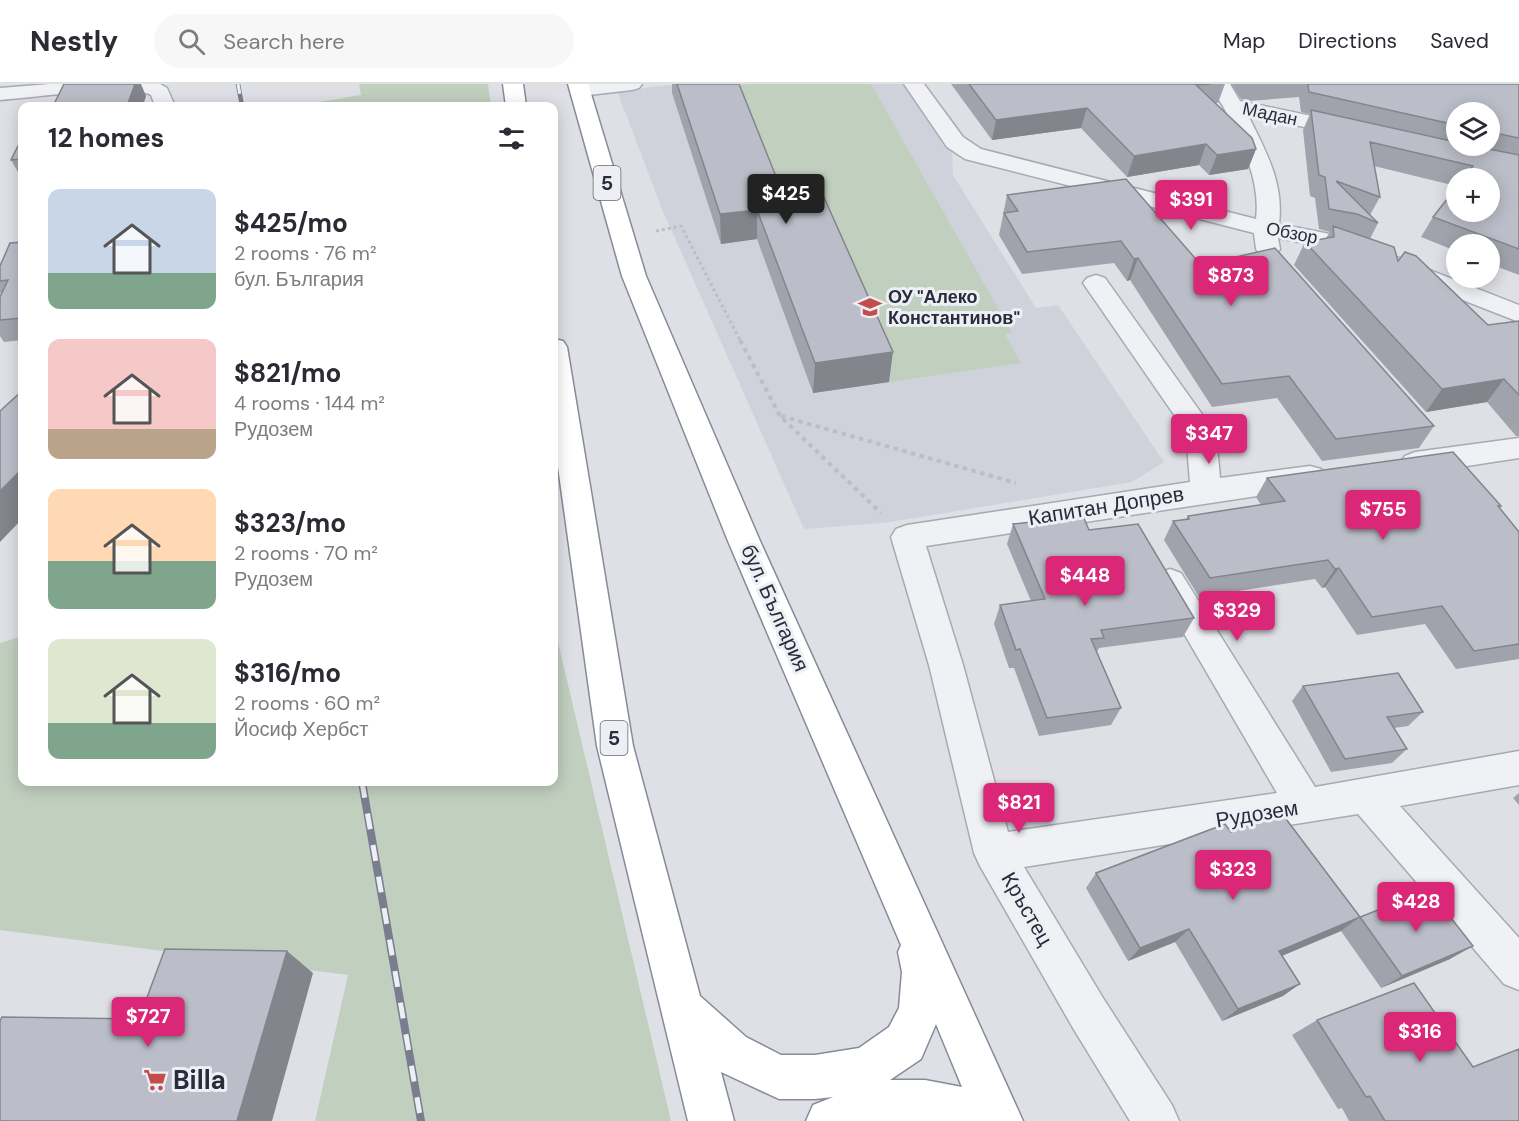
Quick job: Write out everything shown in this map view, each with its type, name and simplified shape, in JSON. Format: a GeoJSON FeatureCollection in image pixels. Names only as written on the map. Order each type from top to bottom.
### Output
{"type":"FeatureCollection","features":[{"type":"Feature","properties":{"kind":"highway"},"geometry":{"type":"LineString","coordinates":[[513,84],[515,102]]}},
{"type":"Feature","properties":{"kind":"highway","name":"бул. България"},"geometry":{"type":"LineString","coordinates":[[579,87],[634,276],[744,541],[1000,1121]]}},
{"type":"Feature","properties":{"kind":"highway","name":"5"},"geometry":{"type":"LineString","coordinates":[[558,373],[615,746],[711,1121]]}},
{"type":"Feature","properties":{"kind":"highway"},"geometry":{"type":"LineString","coordinates":[[682,1008],[730,1053],[779,1077],[815,1077],[867,1069],[905,1043],[920,1010],[923,972],[911,918]]}},
{"type":"Feature","properties":{"kind":"highway"},"geometry":{"type":"LineString","coordinates":[[829,1121],[876,1102],[925,1103],[961,1109],[981,1121]]}},
{"type":"Feature","properties":{"kind":"street"},"geometry":{"type":"LineString","coordinates":[[579,87],[632,84]]}},
{"type":"Feature","properties":{"kind":"street","name":"Обзор"},"geometry":{"type":"LineString","coordinates":[[914,84],[955,142],[973,154],[1267,229],[1336,242],[1519,314]]}},
{"type":"Feature","properties":{"kind":"street"},"geometry":{"type":"LineString","coordinates":[[0,94],[117,85],[148,86],[160,92],[164,102]]}},
{"type":"Feature","properties":{"kind":"street"},"geometry":{"type":"LineString","coordinates":[[1216,85],[1233,106],[1268,190],[1271,207],[1266,244],[1271,258],[1279,267]]}},
{"type":"Feature","properties":{"kind":"street","name":"Мадан"},"geometry":{"type":"LineString","coordinates":[[1233,106],[1368,135]]}},
{"type":"Feature","properties":{"kind":"street"},"geometry":{"type":"LineString","coordinates":[[1096,283],[1190,417],[1202,445],[1206,490]]}},
{"type":"Feature","properties":{"kind":"street"},"geometry":{"type":"LineString","coordinates":[[1424,433],[1468,484]]}},
{"type":"Feature","properties":{"kind":"street"},"geometry":{"type":"LineString","coordinates":[[1390,467],[1519,448]]}},
{"type":"Feature","properties":{"kind":"street","name":"Капитан Допрев"},"geometry":{"type":"LineString","coordinates":[[907,537],[1124,505],[1206,490],[1332,474]]}},
{"type":"Feature","properties":{"kind":"street"},"geometry":{"type":"LineString","coordinates":[[1124,505],[1306,806]]}},
{"type":"Feature","properties":{"kind":"street","name":"Кръстец"},"geometry":{"type":"LineString","coordinates":[[907,537],[946,665],[994,853],[1088,1013],[1155,1121]]}},
{"type":"Feature","properties":{"kind":"street","name":"Рудозем"},"geometry":{"type":"LineString","coordinates":[[994,853],[1306,806],[1519,768]]}},
{"type":"Feature","properties":{"kind":"street"},"geometry":{"type":"LineString","coordinates":[[1365,796],[1519,969]]}},
{"type":"Feature","properties":{"kind":"path"},"geometry":{"type":"LineString","coordinates":[[654,231],[681,226],[780,416],[907,537]]}},
{"type":"Feature","properties":{"kind":"path"},"geometry":{"type":"LineString","coordinates":[[780,416],[1022,484]]}},
{"type":"Feature","properties":{"kind":"shaded area","name":"ОУ \"Алеко Константинов\""},"geometry":{"type":"Polygon","coordinates":[[[682,84],[903,84],[952,152],[953,175],[1036,308],[1058,305],[1164,462],[1132,482],[884,523],[804,529],[662,209],[617,91],[682,84]]]}},
{"type":"Feature","properties":{"kind":"green space"},"geometry":{"type":"Polygon","coordinates":[[[359,84],[488,84],[490,102],[319,102],[361,95],[359,84]]]}},
{"type":"Feature","properties":{"kind":"green space"},"geometry":{"type":"Polygon","coordinates":[[[871,84],[1012,333],[1005,334],[1021,363],[889,382],[813,204],[777,208],[729,86],[871,84]]]}},
{"type":"Feature","properties":{"kind":"green space"},"geometry":{"type":"Polygon","coordinates":[[[18,637],[18,786],[558,786],[558,642],[671,1121],[315,1121],[348,975],[0,930],[0,643],[18,637]]]}},
{"type":"Feature","properties":{"kind":"building"},"geometry":{"type":"Polygon","coordinates":[[[64,84],[135,84],[128,102],[55,102],[64,84]]]}},
{"type":"Feature","properties":{"kind":"building"},"geometry":{"type":"Polygon","coordinates":[[[677,84],[739,84],[777,179],[814,175],[893,352],[815,363],[757,210],[720,214],[677,84]]]}},
{"type":"Feature","properties":{"kind":"building"},"geometry":{"type":"Polygon","coordinates":[[[969,84],[1211,84],[1196,85],[1252,138],[1256,149],[1217,155],[1206,144],[1134,156],[1087,108],[996,120],[969,84]]]}},
{"type":"Feature","properties":{"kind":"building"},"geometry":{"type":"Polygon","coordinates":[[[1308,84],[1519,84],[1519,138],[1500,134],[1500,102],[1446,102],[1446,123],[1309,92],[1308,84]]]}},
{"type":"Feature","properties":{"kind":"building"},"geometry":{"type":"Polygon","coordinates":[[[1311,110],[1446,140],[1446,156],[1500,156],[1500,151],[1519,155],[1519,249],[1500,242],[1500,234],[1479,234],[1446,222],[1500,222],[1500,168],[1472,168],[1473,166],[1370,142],[1380,197],[1336,181],[1378,223],[1357,214],[1329,209],[1325,177],[1319,175],[1311,110]]]}},
{"type":"Feature","properties":{"kind":"building"},"geometry":{"type":"Polygon","coordinates":[[[18,146],[18,159],[11,160],[18,146]]]}},
{"type":"Feature","properties":{"kind":"building"},"geometry":{"type":"Polygon","coordinates":[[[1126,179],[1201,265],[1275,248],[1434,426],[1336,439],[1289,376],[1222,384],[1138,258],[1134,259],[1121,241],[1027,252],[1004,213],[1018,211],[1007,195],[1126,179]]]}},
{"type":"Feature","properties":{"kind":"building"},"geometry":{"type":"Polygon","coordinates":[[[1446,201],[1446,222],[1433,217],[1446,201]]]}},
{"type":"Feature","properties":{"kind":"building"},"geometry":{"type":"Polygon","coordinates":[[[1333,226],[1394,247],[1398,261],[1405,252],[1416,256],[1446,285],[1446,288],[1449,288],[1488,325],[1519,321],[1519,395],[1504,379],[1442,389],[1305,242],[1334,237],[1333,226]]]}},
{"type":"Feature","properties":{"kind":"building"},"geometry":{"type":"Polygon","coordinates":[[[18,242],[18,318],[0,320],[0,297],[8,280],[0,281],[0,266],[10,243],[18,242]]]}},
{"type":"Feature","properties":{"kind":"building"},"geometry":{"type":"Polygon","coordinates":[[[18,395],[18,473],[0,491],[0,411],[18,395]]]}},
{"type":"Feature","properties":{"kind":"building"},"geometry":{"type":"Polygon","coordinates":[[[1453,452],[1501,506],[1498,506],[1519,532],[1519,644],[1474,651],[1442,606],[1372,617],[1339,568],[1335,569],[1328,560],[1210,578],[1173,521],[1189,519],[1188,516],[1285,501],[1267,478],[1453,452]]]}},
{"type":"Feature","properties":{"kind":"building"},"geometry":{"type":"Polygon","coordinates":[[[1083,516],[1089,530],[1138,524],[1194,618],[1101,630],[1104,638],[1091,639],[1121,708],[1047,718],[1020,649],[1016,650],[1000,605],[1045,599],[1013,524],[1083,516]]]}},
{"type":"Feature","properties":{"kind":"building"},"geometry":{"type":"Polygon","coordinates":[[[1398,673],[1423,712],[1387,717],[1407,749],[1345,759],[1303,686],[1398,673]]]}},
{"type":"Feature","properties":{"kind":"building"},"geometry":{"type":"Polygon","coordinates":[[[1283,815],[1360,917],[1279,951],[1300,984],[1238,1009],[1189,929],[1140,948],[1096,873],[1225,824],[1231,832],[1266,817],[1283,815]]]}},
{"type":"Feature","properties":{"kind":"building"},"geometry":{"type":"Polygon","coordinates":[[[1429,890],[1473,946],[1402,976],[1360,917],[1429,890]]]}},
{"type":"Feature","properties":{"kind":"building","name":"Billa"},"geometry":{"type":"Polygon","coordinates":[[[165,949],[287,951],[237,1121],[0,1121],[0,1021],[2,1017],[139,1019],[165,949]]]}},
{"type":"Feature","properties":{"kind":"building"},"geometry":{"type":"Polygon","coordinates":[[[1414,983],[1473,1067],[1519,1049],[1519,1121],[1385,1121],[1370,1096],[1366,1097],[1317,1020],[1414,983]]]}},
{"type":"Feature","properties":{"kind":"railway"},"geometry":{"type":"LineString","coordinates":[[238,84],[241,102]]}},
{"type":"Feature","properties":{"kind":"railway"},"geometry":{"type":"LineString","coordinates":[[363,786],[421,1121]]}},
{"type":"Feature","properties":{"kind":"place","name":"ОУ \"Алеко Константинов\""},"geometry":{"type":"Point","coordinates":[870,307]}},
{"type":"Feature","properties":{"kind":"place","name":"Billa"},"geometry":{"type":"Point","coordinates":[155,1080]}}]}
